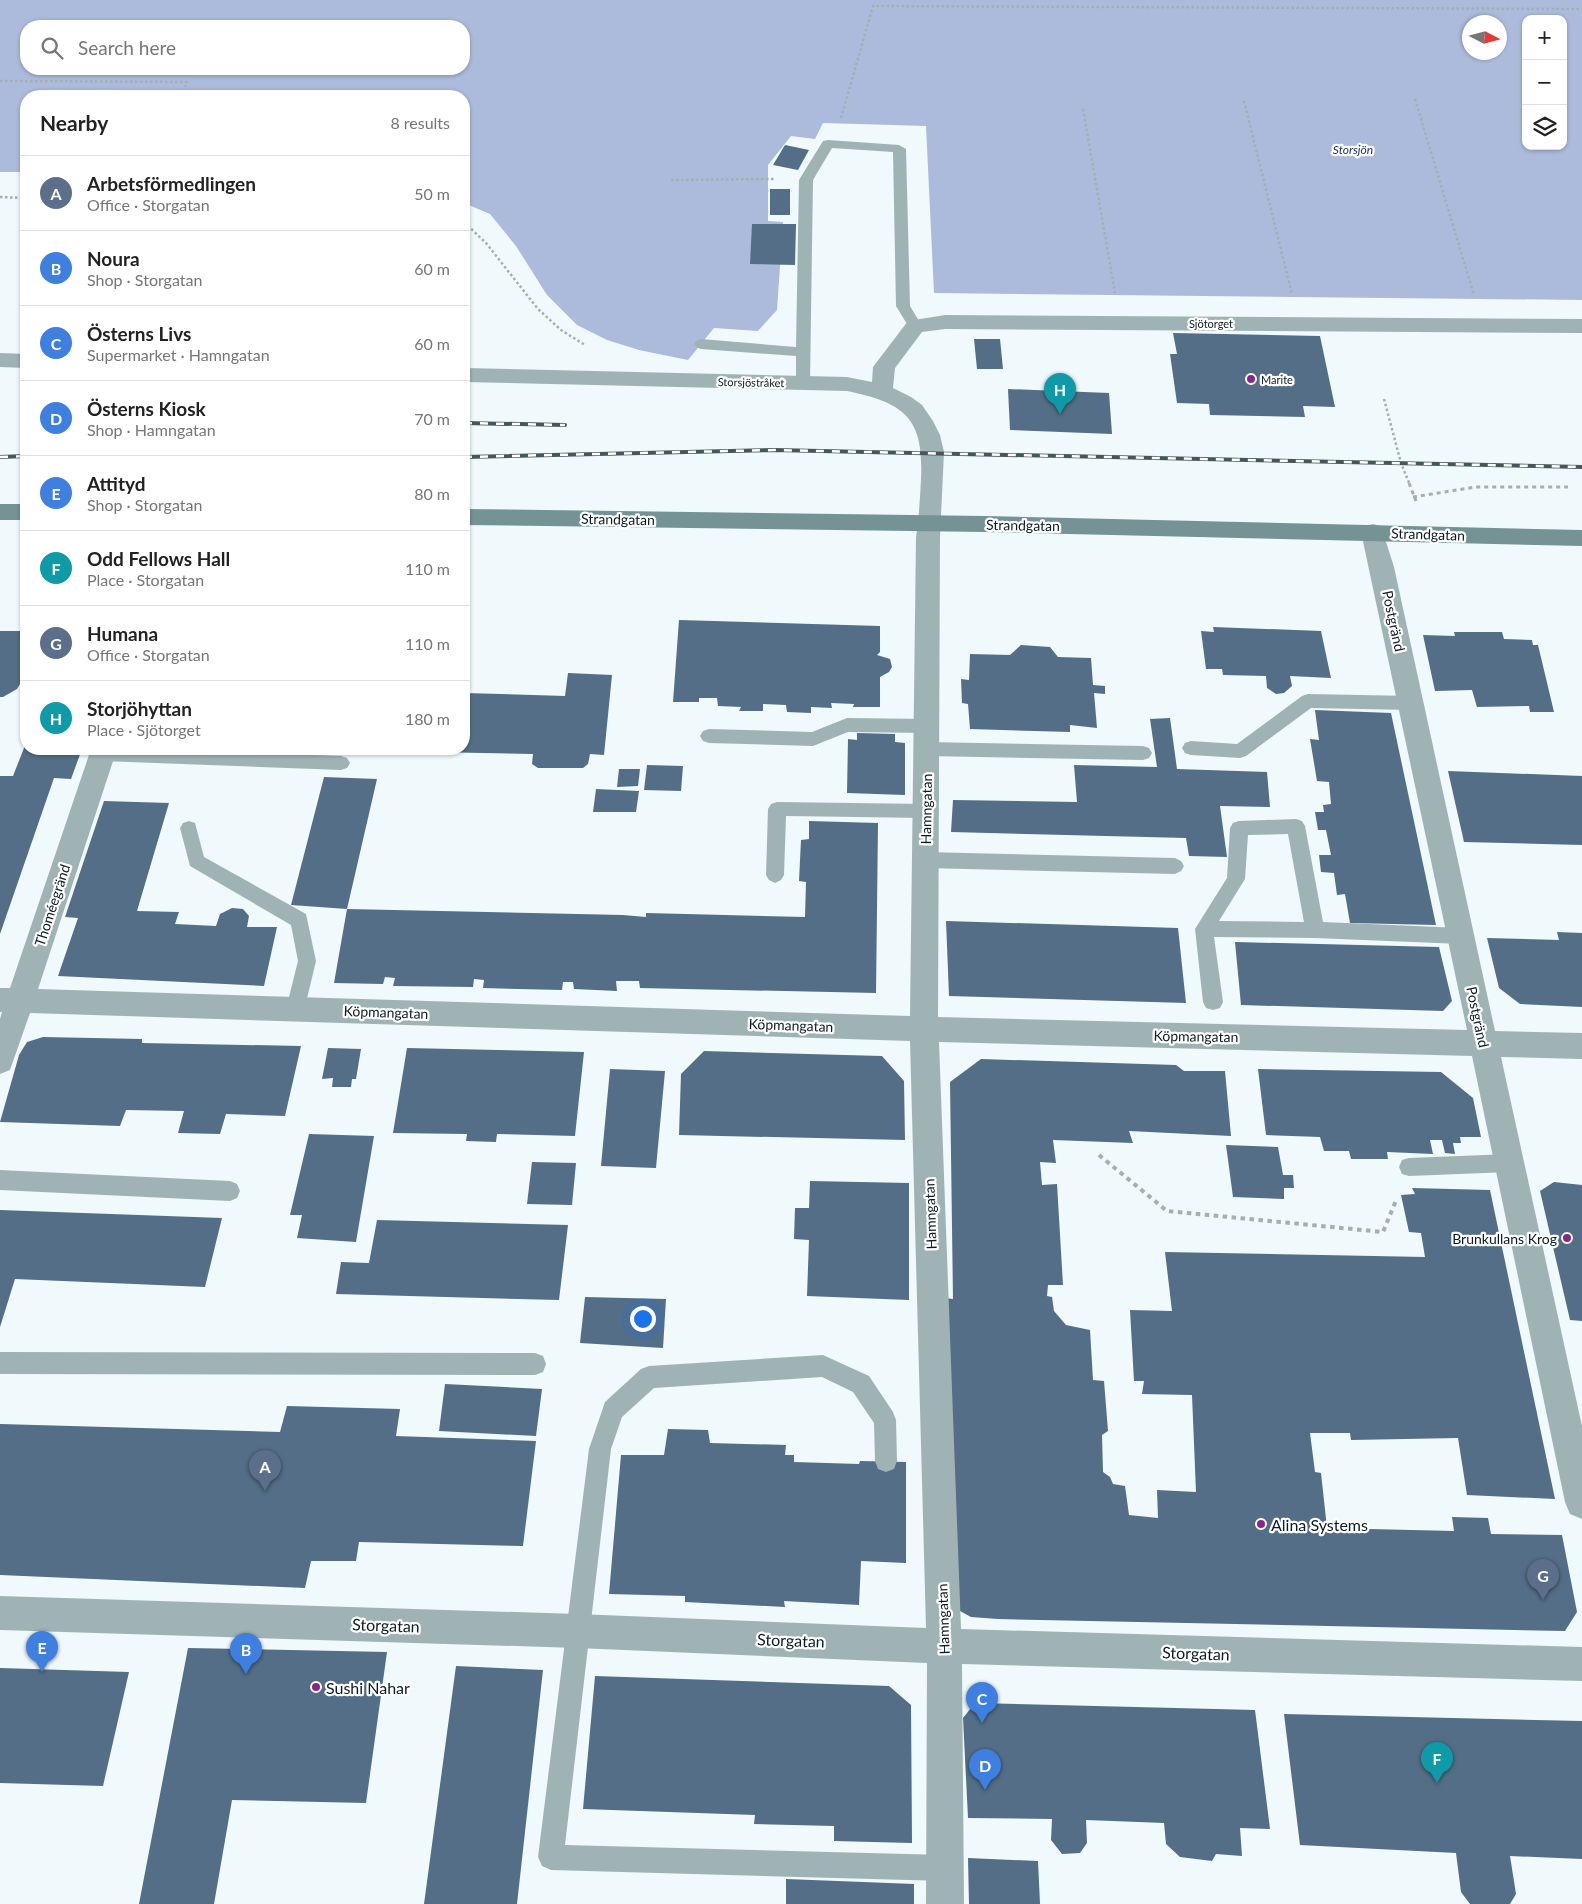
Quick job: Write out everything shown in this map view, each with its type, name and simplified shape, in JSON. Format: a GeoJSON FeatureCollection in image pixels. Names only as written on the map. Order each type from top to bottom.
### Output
{"type":"FeatureCollection","features":[{"type":"Feature","properties":{"kind":"main road"},"geometry":{"type":"LineString","coordinates":[[0,512],[20,512]]}},
{"type":"Feature","properties":{"kind":"main road","name":"Strandgatan"},"geometry":{"type":"LineString","coordinates":[[470,517],[1373,532],[1582,538]]}},
{"type":"Feature","properties":{"kind":"street","name":"Sjötorget"},"geometry":{"type":"LineString","coordinates":[[915,326],[945,322],[1582,326]]}},
{"type":"Feature","properties":{"kind":"street"},"geometry":{"type":"LineString","coordinates":[[882,390],[884,367],[915,326]]}},
{"type":"Feature","properties":{"kind":"street"},"geometry":{"type":"LineString","coordinates":[[0,360],[20,361]]}},
{"type":"Feature","properties":{"kind":"street","name":"Storsjöstråket"},"geometry":{"type":"LineString","coordinates":[[470,375],[847,384],[882,390],[899,398],[916,412],[926,429],[933,452],[930,524]]}},
{"type":"Feature","properties":{"kind":"street","name":"Hamngatan"},"geometry":{"type":"LineString","coordinates":[[930,524],[928,537],[924,1029],[944,1646],[945,1904]]}},
{"type":"Feature","properties":{"kind":"street","name":"Postgränd"},"geometry":{"type":"LineString","coordinates":[[1373,532],[1412,703],[1582,1502]]}},
{"type":"Feature","properties":{"kind":"street","name":"Thoméegränd"},"geometry":{"type":"LineString","coordinates":[[0,1061],[10,1001],[102,755]]}},
{"type":"Feature","properties":{"kind":"street","name":"Köpmangatan"},"geometry":{"type":"LineString","coordinates":[[10,1001],[924,1029],[1582,1046]]}},
{"type":"Feature","properties":{"kind":"street","name":"Storgatan"},"geometry":{"type":"LineString","coordinates":[[0,1613],[577,1631],[944,1646],[1582,1664]]}},
{"type":"Feature","properties":{"kind":"lane"},"geometry":{"type":"LineString","coordinates":[[803,383],[806,180],[828,144],[899,149],[903,306],[915,326]]}},
{"type":"Feature","properties":{"kind":"lane"},"geometry":{"type":"LineString","coordinates":[[701,344],[804,352]]}},
{"type":"Feature","properties":{"kind":"lane"},"geometry":{"type":"LineString","coordinates":[[1191,748],[1240,751],[1308,701],[1412,703]]}},
{"type":"Feature","properties":{"kind":"lane"},"geometry":{"type":"LineString","coordinates":[[709,736],[813,739],[847,724],[926,738],[1143,753]]}},
{"type":"Feature","properties":{"kind":"lane"},"geometry":{"type":"LineString","coordinates":[[168,755],[341,763]]}},
{"type":"Feature","properties":{"kind":"lane"},"geometry":{"type":"LineString","coordinates":[[775,875],[777,809],[926,812]]}},
{"type":"Feature","properties":{"kind":"lane"},"geometry":{"type":"LineString","coordinates":[[1213,1002],[1204,929],[1236,879],[1240,828],[1296,826],[1315,930]]}},
{"type":"Feature","properties":{"kind":"lane"},"geometry":{"type":"LineString","coordinates":[[189,828],[196,861],[299,920],[307,961],[296,1009]]}},
{"type":"Feature","properties":{"kind":"lane"},"geometry":{"type":"LineString","coordinates":[[925,860],[1175,866]]}},
{"type":"Feature","properties":{"kind":"lane"},"geometry":{"type":"LineString","coordinates":[[1204,929],[1315,930],[1461,936]]}},
{"type":"Feature","properties":{"kind":"lane"},"geometry":{"type":"LineString","coordinates":[[1409,1167],[1510,1163]]}},
{"type":"Feature","properties":{"kind":"lane"},"geometry":{"type":"LineString","coordinates":[[0,1180],[230,1191]]}},
{"type":"Feature","properties":{"kind":"lane"},"geometry":{"type":"LineString","coordinates":[[0,1363],[535,1364]]}},
{"type":"Feature","properties":{"kind":"lane"},"geometry":{"type":"LineString","coordinates":[[886,1462],[885,1420],[861,1384],[823,1366],[650,1377],[613,1410],[600,1449],[551,1856],[945,1868]]}},
{"type":"Feature","properties":{"kind":"path"},"geometry":{"type":"LineString","coordinates":[[840,123],[873,6],[1582,10]]}},
{"type":"Feature","properties":{"kind":"path"},"geometry":{"type":"LineString","coordinates":[[0,80],[187,82],[184,90]]}},
{"type":"Feature","properties":{"kind":"path"},"geometry":{"type":"LineString","coordinates":[[1415,99],[1476,299]]}},
{"type":"Feature","properties":{"kind":"path"},"geometry":{"type":"LineString","coordinates":[[1244,101],[1293,297]]}},
{"type":"Feature","properties":{"kind":"path"},"geometry":{"type":"LineString","coordinates":[[1083,109],[1116,295]]}},
{"type":"Feature","properties":{"kind":"path"},"geometry":{"type":"LineString","coordinates":[[671,180],[806,180]]}},
{"type":"Feature","properties":{"kind":"path"},"geometry":{"type":"LineString","coordinates":[[0,197],[20,198]]}},
{"type":"Feature","properties":{"kind":"path"},"geometry":{"type":"LineString","coordinates":[[470,228],[486,244],[538,309],[562,330],[587,347]]}},
{"type":"Feature","properties":{"kind":"path"},"geometry":{"type":"LineString","coordinates":[[1384,399],[1401,463],[1413,497],[1421,510],[1430,534]]}},
{"type":"Feature","properties":{"kind":"path"},"geometry":{"type":"LineString","coordinates":[[1413,497],[1476,487],[1568,487]]}},
{"type":"Feature","properties":{"kind":"path"},"geometry":{"type":"LineString","coordinates":[[1099,1155],[1167,1211],[1383,1232],[1409,1167]]}},
{"type":"Feature","properties":{"kind":"water","name":"Storsjön"},"geometry":{"type":"Polygon","coordinates":[[[0,0],[1582,0],[1582,300],[934,293],[926,126],[823,123],[815,139],[791,136],[768,165],[768,221],[783,222],[777,310],[758,331],[714,328],[688,360],[639,350],[607,340],[577,325],[547,295],[516,246],[490,214],[470,206],[470,90],[20,90],[20,172],[0,172],[0,0]]]}},
{"type":"Feature","properties":{"kind":"building"},"geometry":{"type":"Polygon","coordinates":[[[785,145],[809,150],[798,170],[773,165],[785,145]]]}},
{"type":"Feature","properties":{"kind":"building"},"geometry":{"type":"Polygon","coordinates":[[[770,189],[790,189],[790,215],[770,215],[770,189]]]}},
{"type":"Feature","properties":{"kind":"building"},"geometry":{"type":"Polygon","coordinates":[[[752,224],[796,224],[795,265],[750,264],[752,224]]]}},
{"type":"Feature","properties":{"kind":"building","name":"Marite"},"geometry":{"type":"Polygon","coordinates":[[[1173,333],[1320,336],[1335,407],[1303,406],[1305,417],[1210,415],[1209,404],[1177,403],[1170,354],[1177,354],[1173,333]]]}},
{"type":"Feature","properties":{"kind":"building"},"geometry":{"type":"Polygon","coordinates":[[[974,339],[1000,339],[1003,369],[977,369],[974,339]]]}},
{"type":"Feature","properties":{"kind":"building"},"geometry":{"type":"Polygon","coordinates":[[[1008,389],[1109,393],[1112,434],[1010,430],[1008,389]]]}},
{"type":"Feature","properties":{"kind":"building"},"geometry":{"type":"Polygon","coordinates":[[[679,620],[880,626],[880,652],[877,655],[890,659],[892,667],[889,672],[880,677],[880,707],[853,707],[854,704],[831,703],[832,708],[811,707],[811,713],[787,712],[786,705],[763,704],[763,711],[739,711],[741,707],[718,706],[717,698],[699,698],[699,702],[673,702],[679,620]]]}},
{"type":"Feature","properties":{"kind":"building"},"geometry":{"type":"Polygon","coordinates":[[[1213,627],[1321,631],[1331,678],[1290,676],[1292,686],[1284,693],[1276,694],[1267,688],[1266,676],[1223,675],[1222,669],[1206,669],[1201,631],[1214,632],[1213,627]]]}},
{"type":"Feature","properties":{"kind":"building"},"geometry":{"type":"Polygon","coordinates":[[[0,631],[20,631],[20,684],[17,689],[0,697],[0,631]]]}},
{"type":"Feature","properties":{"kind":"building"},"geometry":{"type":"Polygon","coordinates":[[[1454,632],[1502,632],[1504,639],[1532,640],[1533,645],[1538,645],[1554,712],[1530,712],[1529,706],[1477,707],[1472,690],[1435,691],[1423,635],[1455,636],[1454,632]]]}},
{"type":"Feature","properties":{"kind":"building"},"geometry":{"type":"Polygon","coordinates":[[[1021,645],[1050,647],[1058,657],[1091,658],[1093,685],[1105,686],[1105,694],[1094,693],[1097,728],[1070,725],[1070,732],[970,729],[968,704],[962,703],[961,679],[969,680],[970,654],[1010,655],[1021,645]]]}},
{"type":"Feature","properties":{"kind":"building"},"geometry":{"type":"Polygon","coordinates":[[[568,673],[612,675],[604,755],[590,754],[588,764],[583,768],[538,768],[532,764],[533,754],[470,753],[470,693],[565,696],[568,673]]]}},
{"type":"Feature","properties":{"kind":"building"},"geometry":{"type":"Polygon","coordinates":[[[1315,710],[1391,713],[1436,925],[1350,923],[1345,894],[1337,895],[1334,873],[1321,872],[1319,855],[1331,855],[1326,830],[1318,830],[1315,812],[1324,812],[1323,805],[1331,804],[1329,782],[1317,781],[1310,739],[1319,740],[1315,710]]]}},
{"type":"Feature","properties":{"kind":"building"},"geometry":{"type":"Polygon","coordinates":[[[1170,718],[1177,769],[1267,772],[1270,807],[1220,806],[1227,857],[1189,856],[1186,838],[951,832],[953,800],[1077,802],[1074,765],[1157,767],[1150,719],[1170,718]]]}},
{"type":"Feature","properties":{"kind":"building"},"geometry":{"type":"Polygon","coordinates":[[[857,733],[895,734],[895,742],[905,743],[905,795],[847,793],[848,739],[857,740],[857,733]]]}},
{"type":"Feature","properties":{"kind":"building"},"geometry":{"type":"Polygon","coordinates":[[[21,755],[80,755],[71,779],[54,778],[0,934],[0,776],[13,776],[21,755]]]}},
{"type":"Feature","properties":{"kind":"building"},"geometry":{"type":"Polygon","coordinates":[[[647,765],[683,766],[681,791],[644,790],[647,765]]]}},
{"type":"Feature","properties":{"kind":"building"},"geometry":{"type":"Polygon","coordinates":[[[619,769],[640,769],[638,786],[617,787],[619,769]]]}},
{"type":"Feature","properties":{"kind":"building"},"geometry":{"type":"Polygon","coordinates":[[[1448,771],[1582,776],[1582,845],[1464,842],[1448,771]]]}},
{"type":"Feature","properties":{"kind":"building"},"geometry":{"type":"Polygon","coordinates":[[[324,777],[377,779],[347,909],[291,905],[324,777]]]}},
{"type":"Feature","properties":{"kind":"building"},"geometry":{"type":"Polygon","coordinates":[[[596,789],[639,791],[636,812],[593,812],[596,789]]]}},
{"type":"Feature","properties":{"kind":"building"},"geometry":{"type":"Polygon","coordinates":[[[104,801],[169,803],[137,911],[179,912],[175,924],[216,926],[220,914],[232,908],[243,909],[249,916],[247,927],[277,927],[264,986],[58,976],[78,918],[65,917],[104,801]]]}},
{"type":"Feature","properties":{"kind":"building"},"geometry":{"type":"Polygon","coordinates":[[[809,821],[878,823],[876,993],[640,988],[639,981],[616,981],[617,991],[574,989],[573,982],[563,982],[562,990],[483,988],[484,980],[474,979],[473,987],[393,986],[395,978],[385,977],[383,984],[334,983],[347,909],[646,917],[646,913],[805,917],[806,882],[799,881],[801,840],[809,839],[809,821]]]}},
{"type":"Feature","properties":{"kind":"building"},"geometry":{"type":"Polygon","coordinates":[[[946,921],[1178,928],[1186,1003],[949,996],[946,921]]]}},
{"type":"Feature","properties":{"kind":"building"},"geometry":{"type":"Polygon","coordinates":[[[1557,932],[1582,933],[1582,1007],[1520,1004],[1499,988],[1487,938],[1559,940],[1557,932]]]}},
{"type":"Feature","properties":{"kind":"building"},"geometry":{"type":"Polygon","coordinates":[[[1235,942],[1439,947],[1452,1001],[1443,1011],[1241,1005],[1235,942]]]}},
{"type":"Feature","properties":{"kind":"building"},"geometry":{"type":"Polygon","coordinates":[[[43,1037],[142,1039],[142,1043],[301,1046],[285,1116],[226,1114],[220,1134],[178,1133],[184,1111],[126,1110],[120,1126],[0,1122],[19,1055],[27,1042],[43,1037]]]}},
{"type":"Feature","properties":{"kind":"building"},"geometry":{"type":"Polygon","coordinates":[[[328,1048],[361,1049],[356,1079],[352,1079],[351,1087],[332,1087],[333,1078],[322,1079],[328,1048]]]}},
{"type":"Feature","properties":{"kind":"building"},"geometry":{"type":"Polygon","coordinates":[[[407,1048],[584,1052],[575,1136],[497,1134],[496,1142],[466,1141],[467,1134],[393,1133],[407,1048]]]}},
{"type":"Feature","properties":{"kind":"building"},"geometry":{"type":"Polygon","coordinates":[[[704,1051],[882,1056],[904,1081],[905,1140],[679,1135],[681,1074],[704,1051]]]}},
{"type":"Feature","properties":{"kind":"building"},"geometry":{"type":"Polygon","coordinates":[[[981,1059],[1176,1065],[1184,1071],[1225,1071],[1231,1136],[1129,1131],[1133,1143],[1053,1140],[1056,1163],[1040,1162],[1042,1185],[1057,1184],[1063,1285],[1048,1285],[1047,1296],[1052,1297],[1054,1311],[1066,1325],[1090,1330],[1093,1380],[1104,1381],[1108,1431],[1102,1435],[1103,1472],[1110,1477],[1113,1484],[1125,1486],[1129,1515],[1158,1518],[1157,1490],[1196,1492],[1192,1395],[1142,1394],[1144,1381],[1134,1381],[1130,1310],[1172,1311],[1165,1252],[1425,1257],[1421,1233],[1409,1232],[1401,1195],[1415,1194],[1412,1188],[1490,1190],[1555,1499],[1467,1495],[1458,1438],[1351,1440],[1350,1433],[1310,1433],[1315,1472],[1321,1473],[1327,1528],[1454,1531],[1452,1517],[1488,1518],[1491,1534],[1562,1535],[1577,1612],[1565,1631],[998,1619],[971,1617],[958,1610],[945,1298],[953,1299],[950,1082],[981,1059]]]}},
{"type":"Feature","properties":{"kind":"building"},"geometry":{"type":"Polygon","coordinates":[[[610,1069],[665,1071],[656,1168],[601,1166],[610,1069]]]}},
{"type":"Feature","properties":{"kind":"building"},"geometry":{"type":"Polygon","coordinates":[[[1258,1069],[1441,1072],[1473,1098],[1481,1137],[1460,1137],[1461,1143],[1453,1143],[1455,1154],[1445,1153],[1442,1140],[1430,1140],[1433,1154],[1387,1152],[1388,1159],[1351,1159],[1349,1151],[1324,1151],[1320,1137],[1266,1135],[1258,1069]]]}},
{"type":"Feature","properties":{"kind":"building"},"geometry":{"type":"Polygon","coordinates":[[[309,1134],[374,1136],[356,1242],[297,1238],[302,1215],[290,1215],[309,1134]]]}},
{"type":"Feature","properties":{"kind":"building"},"geometry":{"type":"Polygon","coordinates":[[[1226,1145],[1278,1147],[1283,1175],[1293,1175],[1294,1188],[1284,1188],[1284,1199],[1233,1197],[1226,1145]]]}},
{"type":"Feature","properties":{"kind":"building"},"geometry":{"type":"Polygon","coordinates":[[[532,1162],[576,1163],[572,1205],[527,1204],[532,1162]]]}},
{"type":"Feature","properties":{"kind":"building"},"geometry":{"type":"Polygon","coordinates":[[[810,1181],[909,1183],[909,1300],[807,1296],[809,1240],[794,1239],[795,1208],[809,1208],[810,1181]]]}},
{"type":"Feature","properties":{"kind":"building","name":"Brunkullans Krog"},"geometry":{"type":"Polygon","coordinates":[[[1554,1182],[1582,1185],[1582,1321],[1570,1320],[1540,1191],[1554,1182]]]}},
{"type":"Feature","properties":{"kind":"building"},"geometry":{"type":"Polygon","coordinates":[[[0,1210],[222,1218],[205,1287],[15,1279],[0,1327],[0,1210]]]}},
{"type":"Feature","properties":{"kind":"building"},"geometry":{"type":"Polygon","coordinates":[[[377,1220],[568,1225],[559,1300],[336,1294],[341,1262],[369,1263],[377,1220]]]}},
{"type":"Feature","properties":{"kind":"building"},"geometry":{"type":"Polygon","coordinates":[[[585,1297],[666,1299],[663,1348],[580,1343],[585,1297]]]}},
{"type":"Feature","properties":{"kind":"building"},"geometry":{"type":"Polygon","coordinates":[[[445,1384],[542,1389],[536,1436],[439,1431],[445,1384]]]}},
{"type":"Feature","properties":{"kind":"building"},"geometry":{"type":"Polygon","coordinates":[[[287,1406],[400,1409],[396,1436],[536,1441],[523,1546],[359,1542],[356,1561],[311,1561],[305,1588],[0,1575],[0,1424],[280,1432],[287,1406]]]}},
{"type":"Feature","properties":{"kind":"building"},"geometry":{"type":"Polygon","coordinates":[[[668,1429],[708,1430],[710,1443],[786,1445],[785,1455],[794,1455],[794,1462],[859,1464],[860,1461],[906,1462],[906,1563],[861,1561],[859,1605],[784,1601],[785,1607],[685,1602],[685,1596],[609,1594],[621,1455],[664,1455],[668,1429]]]}},
{"type":"Feature","properties":{"kind":"building"},"geometry":{"type":"Polygon","coordinates":[[[188,1648],[387,1652],[366,1803],[232,1800],[214,1904],[139,1904],[188,1648]]]}},
{"type":"Feature","properties":{"kind":"building"},"geometry":{"type":"Polygon","coordinates":[[[456,1666],[543,1670],[517,1904],[424,1904],[456,1666]]]}},
{"type":"Feature","properties":{"kind":"building"},"geometry":{"type":"Polygon","coordinates":[[[0,1668],[129,1672],[103,1786],[0,1783],[0,1668]]]}},
{"type":"Feature","properties":{"kind":"building"},"geometry":{"type":"Polygon","coordinates":[[[595,1676],[889,1686],[911,1705],[912,1843],[834,1841],[834,1826],[754,1824],[755,1815],[583,1809],[595,1676]]]}},
{"type":"Feature","properties":{"kind":"building"},"geometry":{"type":"Polygon","coordinates":[[[975,1703],[1255,1710],[1270,1829],[1240,1828],[1242,1856],[1216,1854],[1212,1861],[1180,1857],[1166,1844],[1164,1823],[1086,1820],[1087,1843],[1080,1853],[1062,1854],[1051,1840],[1052,1819],[968,1818],[963,1718],[975,1703]]]}},
{"type":"Feature","properties":{"kind":"building"},"geometry":{"type":"Polygon","coordinates":[[[1284,1714],[1582,1721],[1582,1859],[1510,1856],[1516,1894],[1510,1904],[1470,1904],[1461,1892],[1456,1853],[1300,1845],[1284,1714]]]}},
{"type":"Feature","properties":{"kind":"building"},"geometry":{"type":"Polygon","coordinates":[[[968,1858],[1038,1861],[1040,1904],[969,1904],[968,1858]]]}},
{"type":"Feature","properties":{"kind":"building"},"geometry":{"type":"Polygon","coordinates":[[[786,1879],[914,1884],[914,1904],[786,1904],[786,1879]]]}},
{"type":"Feature","properties":{"kind":"railway"},"geometry":{"type":"LineString","coordinates":[[470,423],[565,425]]}},
{"type":"Feature","properties":{"kind":"railway"},"geometry":{"type":"LineString","coordinates":[[470,457],[774,450],[1582,467]]}},
{"type":"Feature","properties":{"kind":"railway"},"geometry":{"type":"LineString","coordinates":[[0,457],[20,456]]}},
{"type":"Feature","properties":{"kind":"place","name":"Marite"},"geometry":{"type":"Point","coordinates":[1251,379]}},
{"type":"Feature","properties":{"kind":"place","name":"Storjöhyttan"},"geometry":{"type":"Point","coordinates":[1060,414]}},
{"type":"Feature","properties":{"kind":"place","name":"Brunkullans Krog"},"geometry":{"type":"Point","coordinates":[1567,1238]}},
{"type":"Feature","properties":{"kind":"place","name":"Arbetsförmedlingen"},"geometry":{"type":"Point","coordinates":[265,1491]}},
{"type":"Feature","properties":{"kind":"place","name":"Alina Systems"},"geometry":{"type":"Point","coordinates":[1261,1524]}},
{"type":"Feature","properties":{"kind":"place","name":"Humana"},"geometry":{"type":"Point","coordinates":[1543,1600]}},
{"type":"Feature","properties":{"kind":"place","name":"Attityd"},"geometry":{"type":"Point","coordinates":[42,1672]}},
{"type":"Feature","properties":{"kind":"place","name":"Noura"},"geometry":{"type":"Point","coordinates":[246,1674]}},
{"type":"Feature","properties":{"kind":"place","name":"Sushi Nahar"},"geometry":{"type":"Point","coordinates":[316,1687]}},
{"type":"Feature","properties":{"kind":"place","name":"Österns Livs"},"geometry":{"type":"Point","coordinates":[982,1723]}},
{"type":"Feature","properties":{"kind":"place","name":"Odd Fellows Hall"},"geometry":{"type":"Point","coordinates":[1437,1783]}},
{"type":"Feature","properties":{"kind":"place","name":"Österns Kiosk"},"geometry":{"type":"Point","coordinates":[985,1790]}}]}
